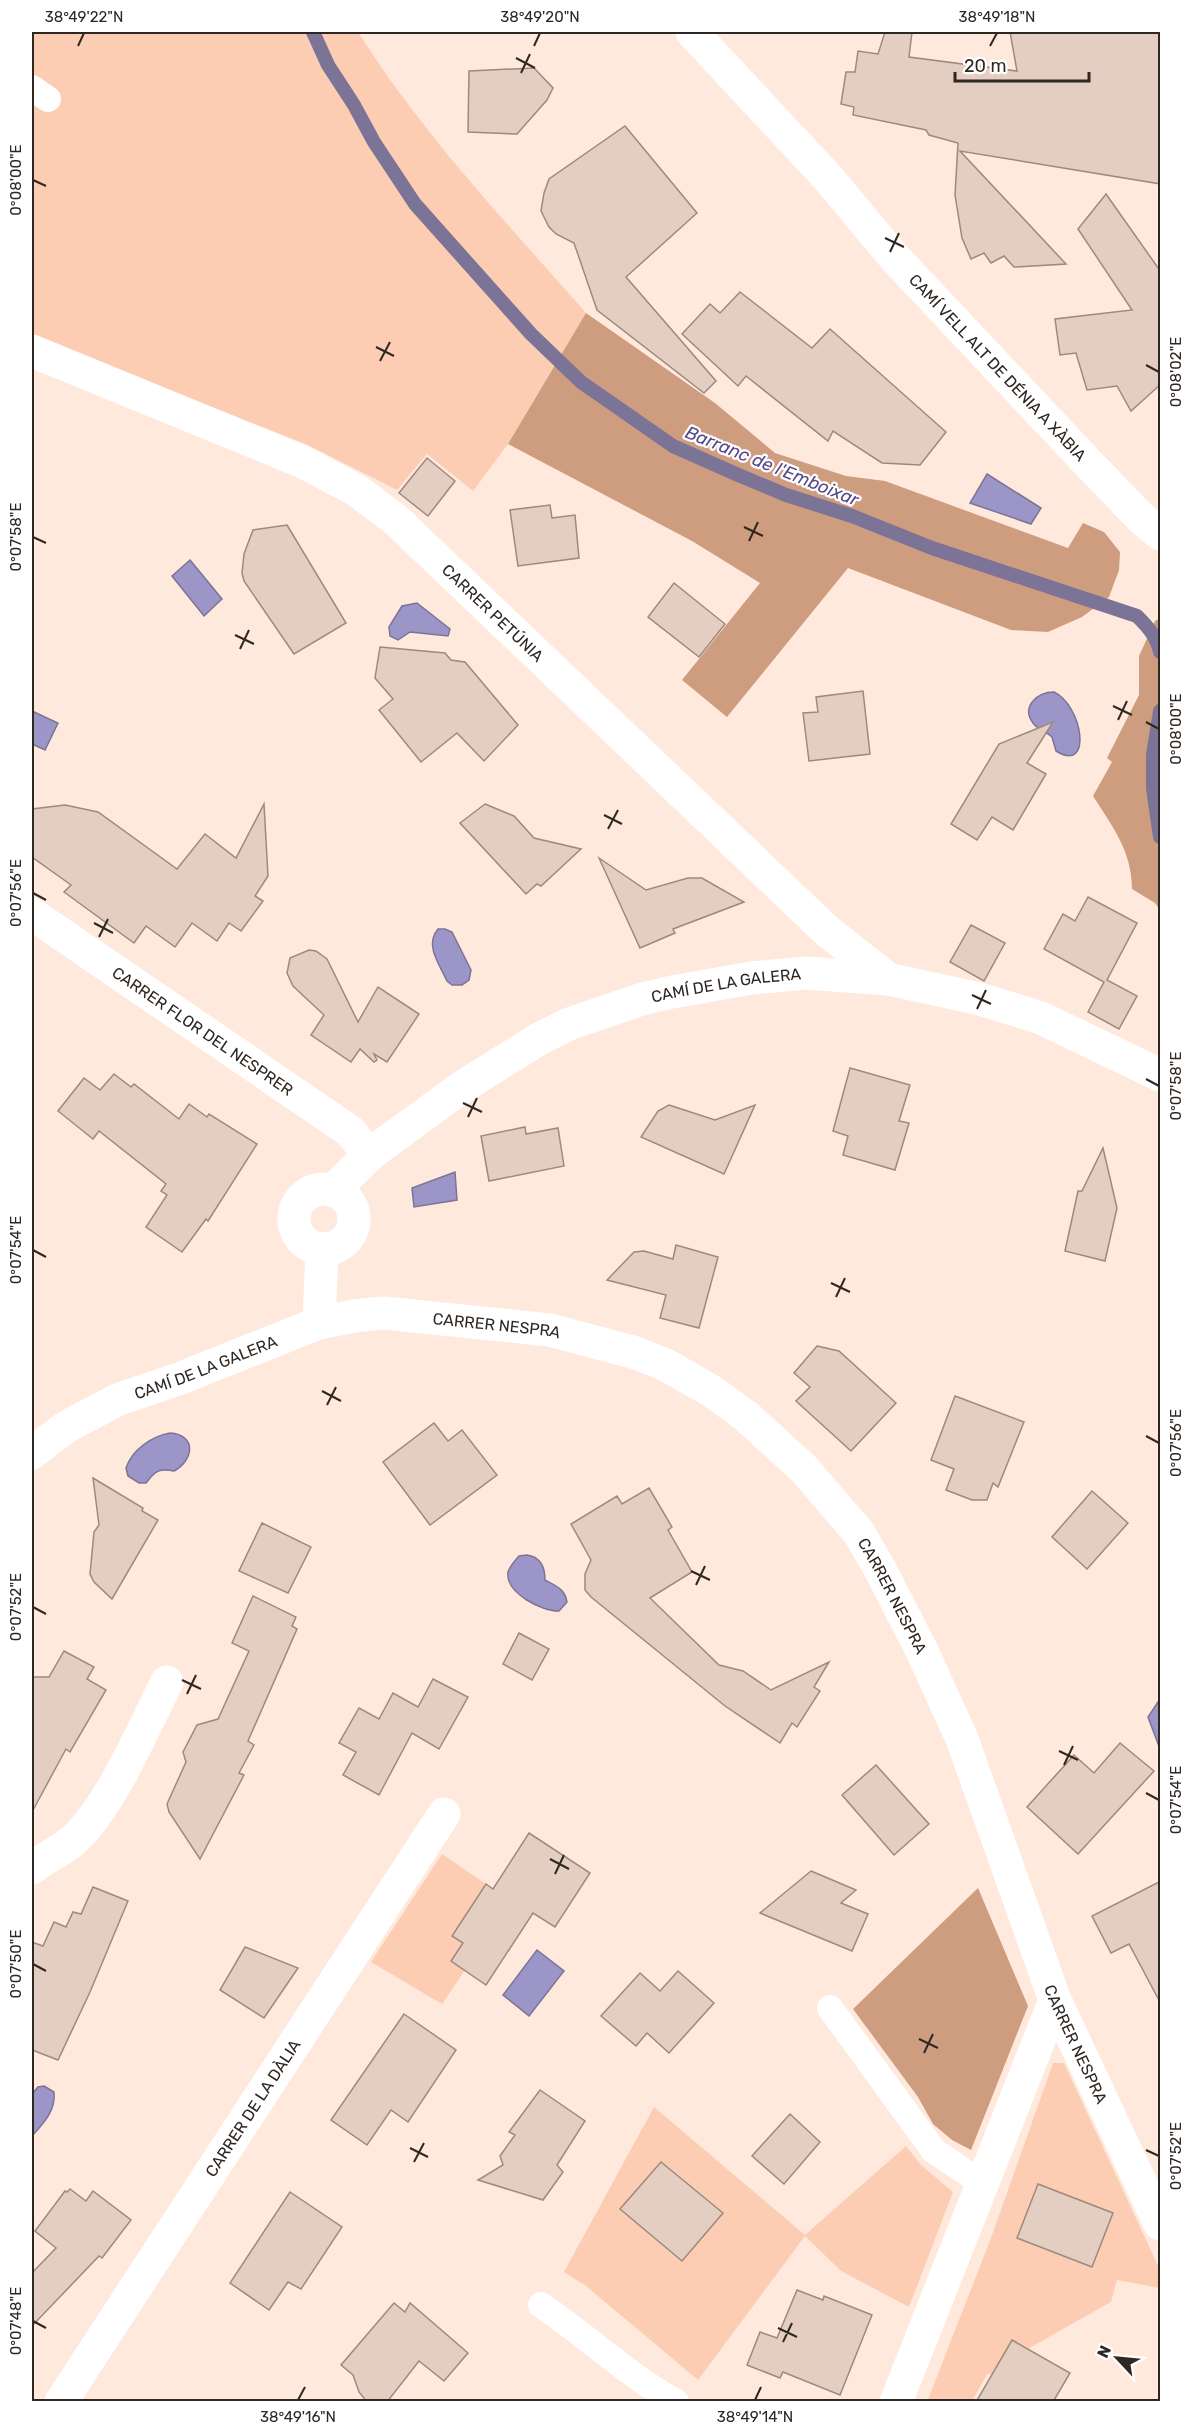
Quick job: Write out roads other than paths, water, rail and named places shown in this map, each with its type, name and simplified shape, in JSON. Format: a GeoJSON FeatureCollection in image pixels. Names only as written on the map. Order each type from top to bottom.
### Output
{"type":"FeatureCollection","features":[{"type":"Feature","properties":{"kind":"street","name":"CAMÍ VELL ALT DE DÉNIA A XÀBIA"},"geometry":{"type":"LineString","coordinates":[[696,33],[829,179],[902,266],[1087,462],[1144,520],[1161,534]]}},
{"type":"Feature","properties":{"kind":"street","name":"CARRER PETÚNIA"},"geometry":{"type":"LineString","coordinates":[[32,351],[303,462],[370,499],[396,520],[826,930],[888,979]]}},
{"type":"Feature","properties":{"kind":"street","name":"CARRER FLOR DEL NESPRER"},"geometry":{"type":"LineString","coordinates":[[32,914],[351,1132],[369,1155]]}},
{"type":"Feature","properties":{"kind":"street","name":"CAMÍ DE LA GALERA"},"geometry":{"type":"LineString","coordinates":[[32,1454],[66,1427],[117,1400],[181,1378],[319,1323],[322,1249],[313,1247],[299,1236],[295,1227],[295,1209],[306,1195],[315,1191],[333,1191],[369,1155],[462,1087],[539,1039],[569,1024],[642,999],[778,975],[805,973],[888,979],[980,999],[1041,1018],[1161,1075]]}},
{"type":"Feature","properties":{"kind":"street","name":"CARRER NESPRA"},"geometry":{"type":"LineString","coordinates":[[319,1323],[384,1313],[550,1330],[636,1353],[687,1376],[746,1416],[775,1441],[831,1498],[859,1533],[922,1651],[962,1739],[1055,2000],[1161,2224]]}},
{"type":"Feature","properties":{"kind":"street"},"geometry":{"type":"LineString","coordinates":[[32,1868],[69,1844],[91,1822],[107,1798],[167,1682]]}},
{"type":"Feature","properties":{"kind":"street","name":"CARRER DE LA DÀLIA"},"geometry":{"type":"LineString","coordinates":[[61,2402],[444,1814]]}},
{"type":"Feature","properties":{"kind":"street"},"geometry":{"type":"LineString","coordinates":[[896,2402],[1055,2000]]}},
{"type":"Feature","properties":{"kind":"lane"},"geometry":{"type":"LineString","coordinates":[[830,2008],[934,2151],[982,2183]]}},
{"type":"Feature","properties":{"kind":"lane"},"geometry":{"type":"LineString","coordinates":[[541,2305],[574,2327],[628,2372],[676,2402]]}},
{"type":"Feature","properties":{"kind":"waterway","name":"Barranc de l'Emboixar"},"geometry":{"type":"LineString","coordinates":[[313,32],[328,65],[354,105],[374,142],[415,204],[531,334],[581,382],[673,446],[736,474],[786,495],[852,516],[932,548],[1137,616],[1152,632],[1160,652]]}},
{"type":"Feature","properties":{"kind":"waterway","name":"Barranc de l'Emboixar"},"geometry":{"type":"LineString","coordinates":[[1160,711],[1153,755],[1153,788],[1160,837]]}}]}
